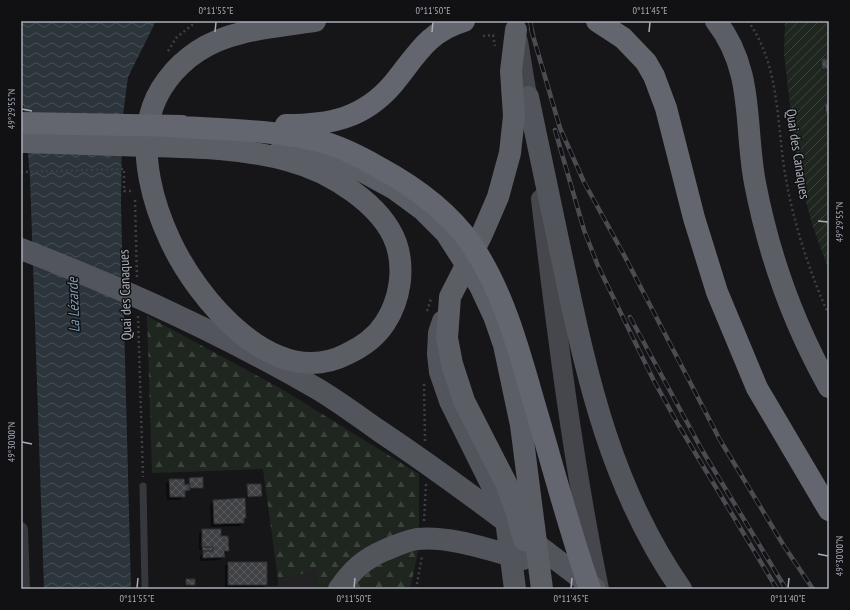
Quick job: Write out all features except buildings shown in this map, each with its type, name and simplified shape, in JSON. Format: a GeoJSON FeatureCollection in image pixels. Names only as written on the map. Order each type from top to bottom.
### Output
{"type":"FeatureCollection","features":[{"type":"Feature","properties":{"kind":"highway"},"geometry":{"type":"LineString","coordinates":[[170,136],[291,161],[335,181],[364,200],[377,212],[386,222],[398,249],[400,275],[399,288],[392,310],[382,328],[362,346],[341,358],[305,362],[292,361],[272,354],[248,339],[231,324],[204,293],[178,257],[163,223],[148,165],[147,138],[149,118],[153,106],[166,82],[175,70],[187,59],[208,45],[233,36],[316,21]]}},
{"type":"Feature","properties":{"kind":"highway"},"geometry":{"type":"LineString","coordinates":[[170,136],[314,125],[340,120],[365,108],[380,96],[429,39],[447,27],[464,21]]}},
{"type":"Feature","properties":{"kind":"highway"},"geometry":{"type":"LineString","coordinates":[[596,21],[623,38],[646,62],[654,76],[666,108],[694,218],[717,292],[757,388],[829,510]]}},
{"type":"Feature","properties":{"kind":"highway"},"geometry":{"type":"LineString","coordinates":[[716,21],[733,49],[743,77],[755,181],[762,214],[780,280],[809,351],[829,387]]}},
{"type":"Feature","properties":{"kind":"highway"},"geometry":{"type":"LineString","coordinates":[[515,25],[511,71],[514,116],[510,153],[498,197],[482,234],[446,292],[447,338],[452,364],[464,401],[506,483],[516,510],[527,553],[533,589]]}},
{"type":"Feature","properties":{"kind":"highway"},"geometry":{"type":"LineString","coordinates":[[21,123],[170,136],[230,144],[275,146],[314,152],[351,165],[393,188],[423,210],[446,233],[480,286],[494,316],[504,345],[521,425],[542,589]]}},
{"type":"Feature","properties":{"kind":"highway"},"geometry":{"type":"LineString","coordinates":[[21,142],[170,136],[284,134],[320,141],[362,158],[394,175],[427,198],[452,222],[471,244],[491,277],[510,323],[584,582]]}},
{"type":"Feature","properties":{"kind":"main road"},"geometry":{"type":"LineString","coordinates":[[515,25],[528,97],[585,367],[597,411],[628,496],[654,546],[681,589]]}},
{"type":"Feature","properties":{"kind":"main road"},"geometry":{"type":"LineString","coordinates":[[528,97],[554,313],[586,527],[599,589]]}},
{"type":"Feature","properties":{"kind":"main road"},"geometry":{"type":"LineString","coordinates":[[21,249],[68,267],[205,328],[318,389],[415,454],[595,589]]}},
{"type":"Feature","properties":{"kind":"main road"},"geometry":{"type":"LineString","coordinates":[[446,292],[439,333],[438,354],[440,372],[450,401],[505,512],[516,589]]}},
{"type":"Feature","properties":{"kind":"main road"},"geometry":{"type":"LineString","coordinates":[[339,589],[348,575],[368,558],[399,544],[417,540],[456,542],[538,563],[584,582]]}},
{"type":"Feature","properties":{"kind":"street"},"geometry":{"type":"LineString","coordinates":[[21,529],[23,589]]}},
{"type":"Feature","properties":{"kind":"lane"},"geometry":{"type":"LineString","coordinates":[[143,486],[146,589]]}},
{"type":"Feature","properties":{"kind":"lane"},"geometry":{"type":"LineString","coordinates":[[505,512],[520,589]]}},
{"type":"Feature","properties":{"kind":"path"},"geometry":{"type":"LineString","coordinates":[[166,54],[176,38],[197,21]]}},
{"type":"Feature","properties":{"kind":"path","name":"Quai des Canaques"},"geometry":{"type":"LineString","coordinates":[[748,21],[758,35],[768,59],[774,88],[786,179],[803,245],[829,315]]}},
{"type":"Feature","properties":{"kind":"path"},"geometry":{"type":"LineString","coordinates":[[483,36],[493,35],[495,47]]}},
{"type":"Feature","properties":{"kind":"path"},"geometry":{"type":"LineString","coordinates":[[21,161],[22,172],[72,172],[124,169],[124,191],[135,191]]}},
{"type":"Feature","properties":{"kind":"path","name":"Quai des Canaques"},"geometry":{"type":"LineString","coordinates":[[135,184],[138,286]]}},
{"type":"Feature","properties":{"kind":"path"},"geometry":{"type":"LineString","coordinates":[[427,316],[446,292]]}},
{"type":"Feature","properties":{"kind":"path","name":"Quai des Canaques"},"geometry":{"type":"LineString","coordinates":[[138,310],[143,486]]}},
{"type":"Feature","properties":{"kind":"path"},"geometry":{"type":"LineString","coordinates":[[424,383],[425,445]]}},
{"type":"Feature","properties":{"kind":"path"},"geometry":{"type":"LineString","coordinates":[[424,522],[426,477]]}},
{"type":"Feature","properties":{"kind":"path"},"geometry":{"type":"LineString","coordinates":[[416,589],[422,553]]}},
{"type":"Feature","properties":{"kind":"shaded area"},"geometry":{"type":"Polygon","coordinates":[[[315,571],[317,589],[133,589],[278,586],[278,579],[315,571]]]}},
{"type":"Feature","properties":{"kind":"green space"},"geometry":{"type":"Polygon","coordinates":[[[785,21],[829,21],[829,271],[813,227],[798,173],[784,54],[785,21]]]}},
{"type":"Feature","properties":{"kind":"green space"},"geometry":{"type":"Polygon","coordinates":[[[147,316],[280,388],[419,474],[419,548],[410,589],[317,589],[315,571],[278,579],[263,469],[152,473],[147,316]]]}},
{"type":"Feature","properties":{"kind":"water","name":"La Lézarde"},"geometry":{"type":"Polygon","coordinates":[[[21,21],[156,21],[128,77],[122,122],[121,206],[131,589],[44,589],[30,177],[24,107],[21,101],[21,21]]]}},
{"type":"Feature","properties":{"kind":"railway"},"geometry":{"type":"LineString","coordinates":[[530,21],[533,35]]}},
{"type":"Feature","properties":{"kind":"railway"},"geometry":{"type":"LineString","coordinates":[[531,29],[560,128],[584,182],[624,255],[720,440],[784,546],[813,589]]}},
{"type":"Feature","properties":{"kind":"railway"},"geometry":{"type":"LineString","coordinates":[[555,130],[584,230],[598,266],[653,379],[679,426],[777,589]]}},
{"type":"Feature","properties":{"kind":"railway"},"geometry":{"type":"LineString","coordinates":[[630,317],[702,450],[786,589]]}}]}
